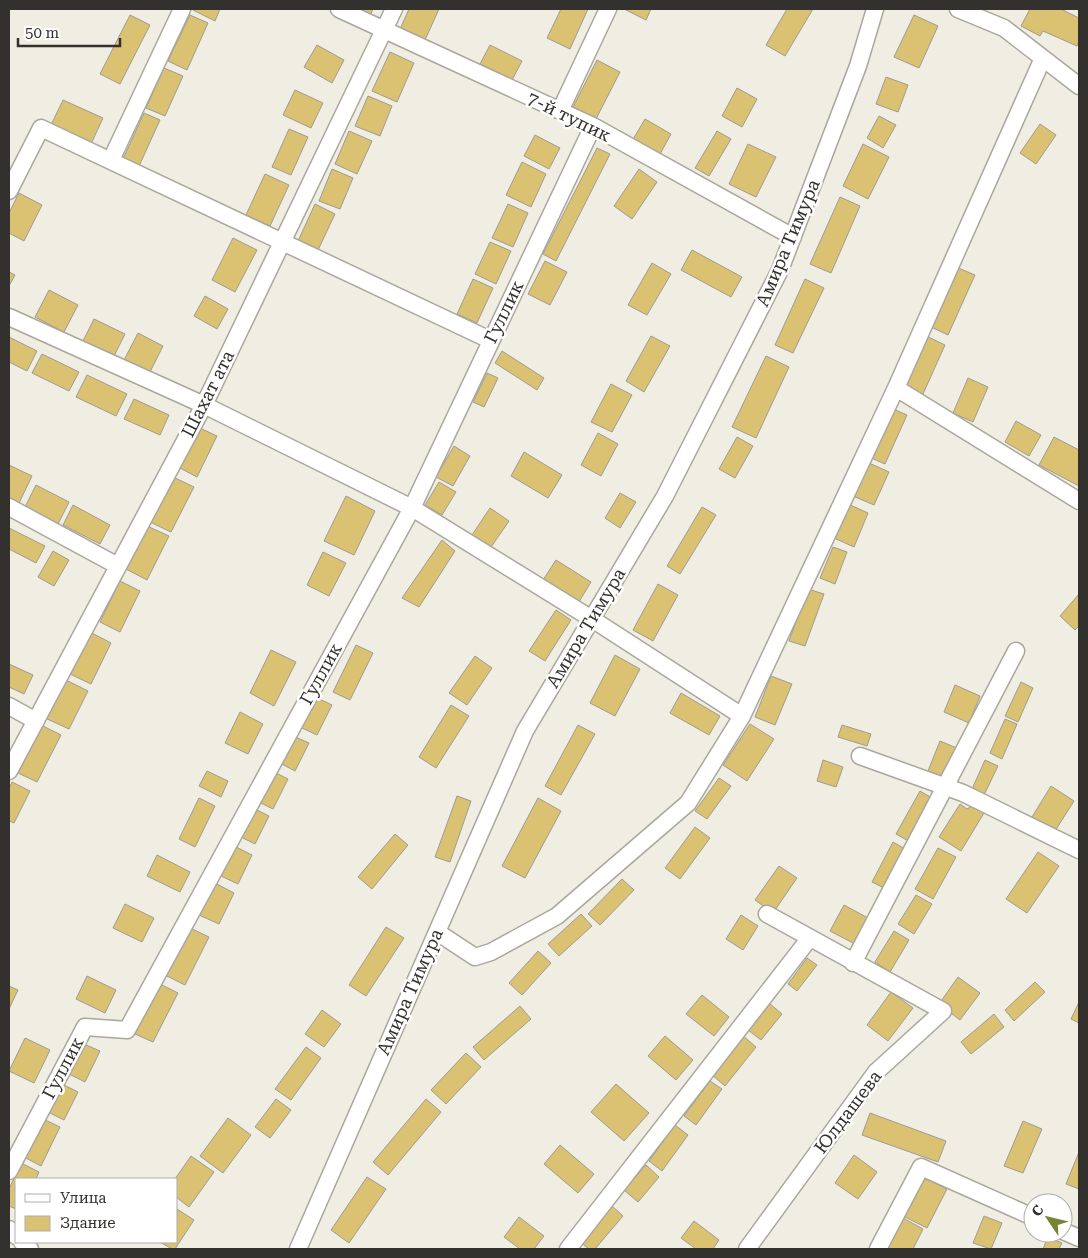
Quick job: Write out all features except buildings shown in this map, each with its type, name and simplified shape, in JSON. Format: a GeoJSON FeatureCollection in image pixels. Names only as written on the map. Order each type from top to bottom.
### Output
{"type":"FeatureCollection","features":[{"type":"Feature","properties":{"kind":"street"},"geometry":{"type":"LineString","coordinates":[[110,160],[182,9]]}},
{"type":"Feature","properties":{"kind":"street","name":"7-й тупик"},"geometry":{"type":"LineString","coordinates":[[339,9],[593,126],[793,237]]}},
{"type":"Feature","properties":{"kind":"street","name":"Шахат ата"},"geometry":{"type":"LineString","coordinates":[[9,771],[204,405],[394,9]]}},
{"type":"Feature","properties":{"kind":"street"},"geometry":{"type":"LineString","coordinates":[[560,111],[608,9]]}},
{"type":"Feature","properties":{"kind":"street","name":"Амира Тимура"},"geometry":{"type":"LineString","coordinates":[[298,1249],[525,732],[665,496],[780,270],[858,66],[875,9]]}},
{"type":"Feature","properties":{"kind":"street"},"geometry":{"type":"LineString","coordinates":[[958,9],[1004,28],[1079,86]]}},
{"type":"Feature","properties":{"kind":"street"},"geometry":{"type":"LineString","coordinates":[[437,932],[475,957],[491,952],[557,916],[688,803],[742,716],[896,388],[1043,58]]}},
{"type":"Feature","properties":{"kind":"street","name":"Гуллик"},"geometry":{"type":"LineString","coordinates":[[9,1171],[85,1027],[127,1030],[412,508],[593,126]]}},
{"type":"Feature","properties":{"kind":"street"},"geometry":{"type":"LineString","coordinates":[[9,191],[41,128],[490,340]]}},
{"type":"Feature","properties":{"kind":"street"},"geometry":{"type":"LineString","coordinates":[[9,317],[204,405],[412,508],[592,619],[742,716]]}},
{"type":"Feature","properties":{"kind":"street"},"geometry":{"type":"LineString","coordinates":[[896,388],[1079,500]]}},
{"type":"Feature","properties":{"kind":"street"},"geometry":{"type":"LineString","coordinates":[[9,508],[118,566]]}},
{"type":"Feature","properties":{"kind":"street"},"geometry":{"type":"LineString","coordinates":[[853,963],[1016,651]]}},
{"type":"Feature","properties":{"kind":"street"},"geometry":{"type":"LineString","coordinates":[[9,706],[36,721]]}},
{"type":"Feature","properties":{"kind":"street"},"geometry":{"type":"LineString","coordinates":[[860,756],[963,792],[1079,850]]}},
{"type":"Feature","properties":{"kind":"street","name":"Юлдашева"},"geometry":{"type":"LineString","coordinates":[[747,1249],[876,1072],[943,1011],[809,939],[767,914]]}},
{"type":"Feature","properties":{"kind":"street"},"geometry":{"type":"LineString","coordinates":[[568,1249],[809,939]]}},
{"type":"Feature","properties":{"kind":"street"},"geometry":{"type":"LineString","coordinates":[[878,1249],[921,1167],[1023,1213]]}}]}
